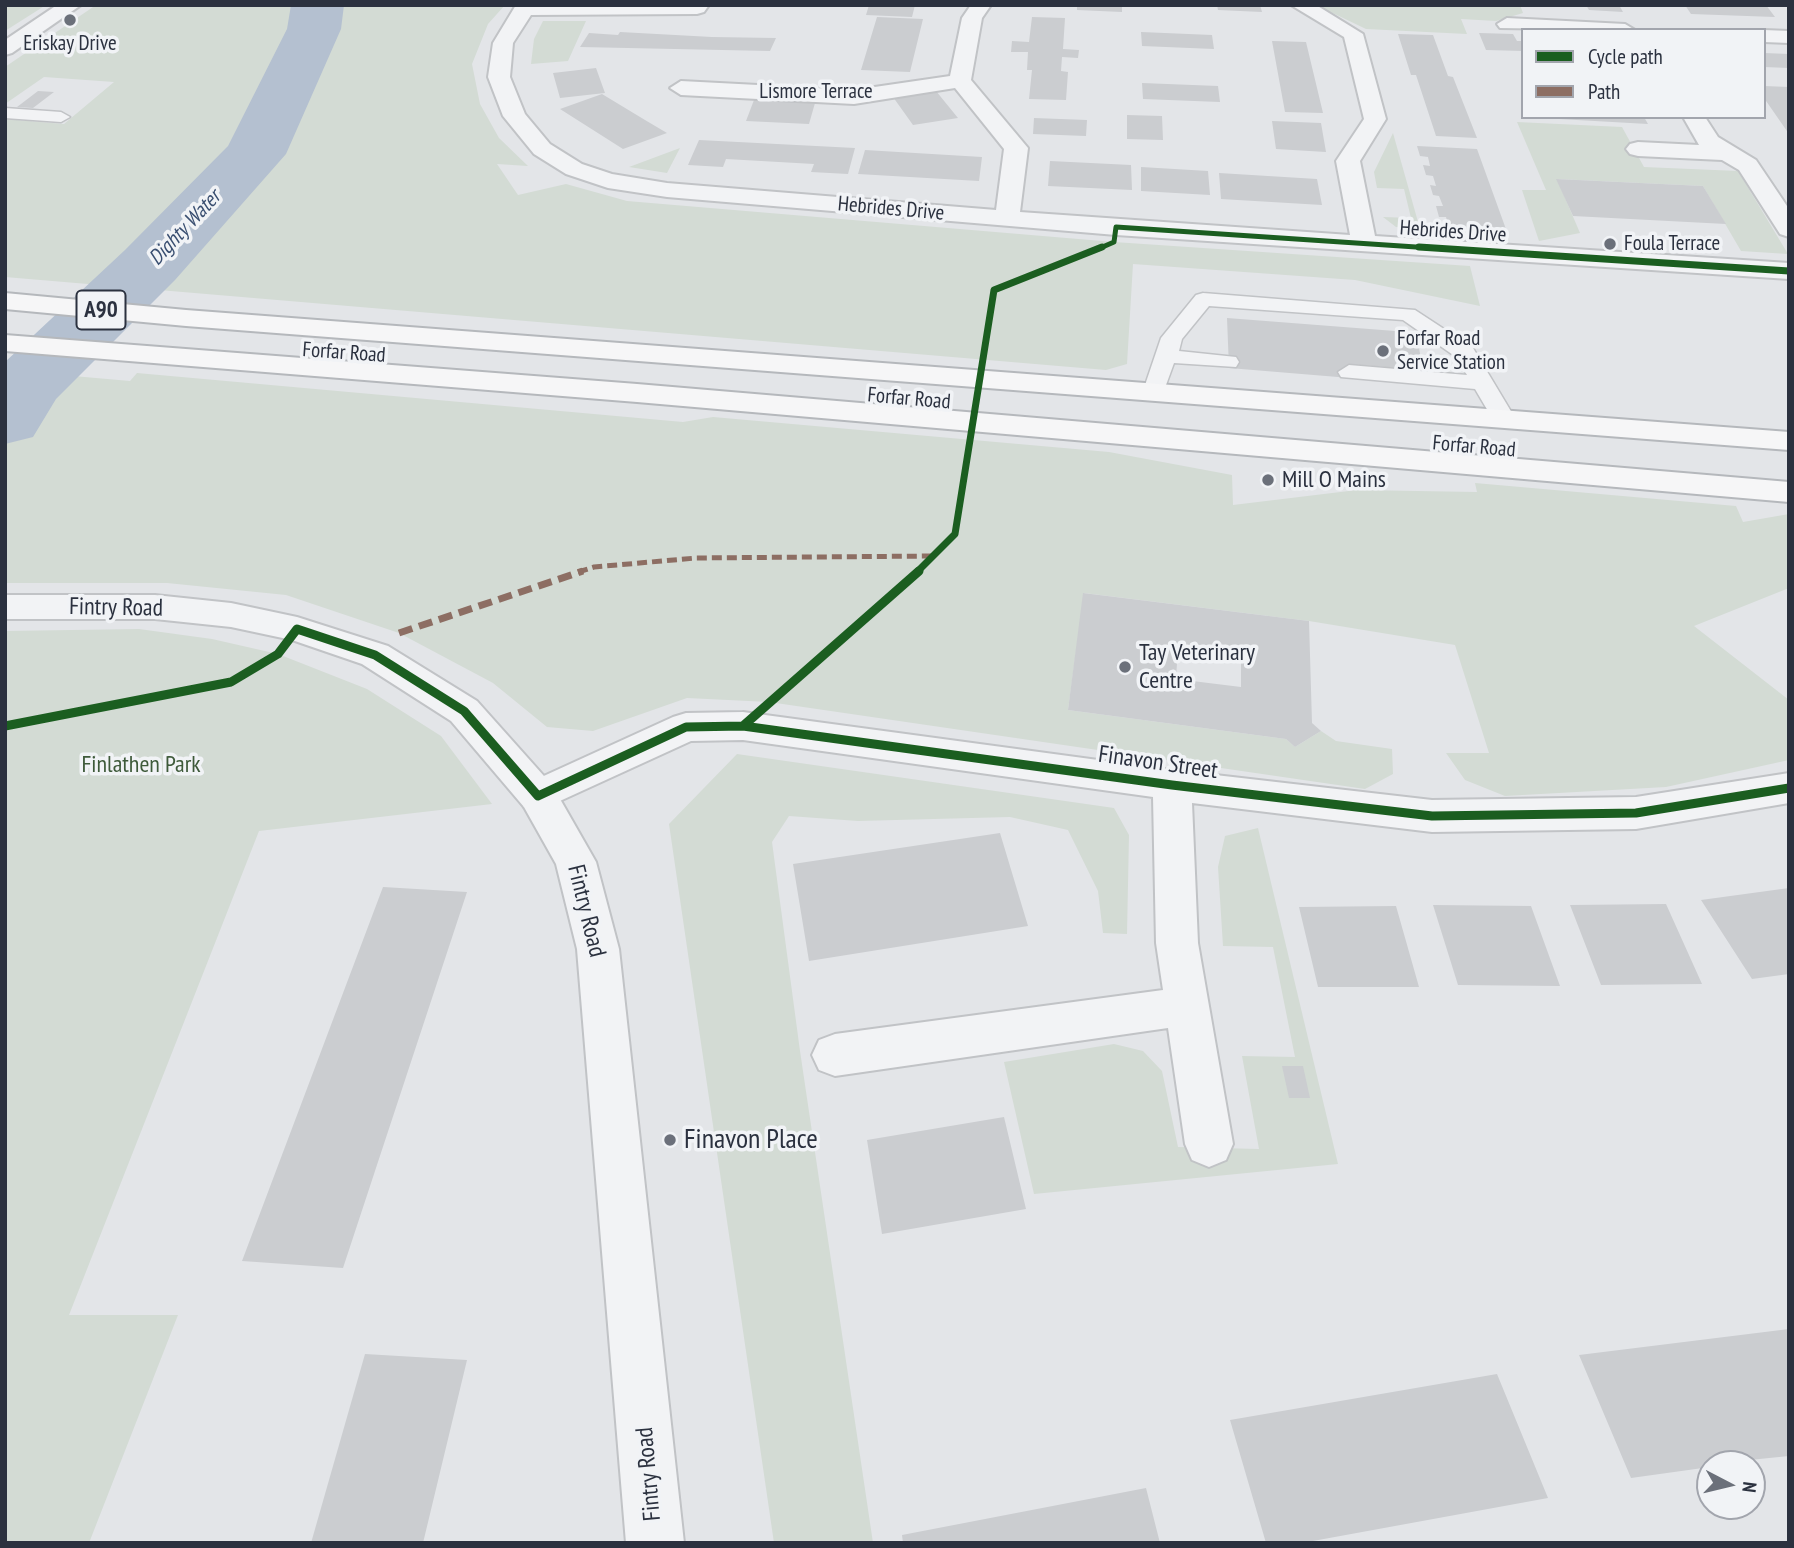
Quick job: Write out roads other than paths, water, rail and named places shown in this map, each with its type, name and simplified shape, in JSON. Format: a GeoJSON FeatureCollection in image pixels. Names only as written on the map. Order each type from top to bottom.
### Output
{"type":"FeatureCollection","features":[{"type":"Feature","properties":{"kind":"highway","name":"Forfar Road"},"geometry":{"type":"LineString","coordinates":[[11,301],[187,318],[1789,441]]}},
{"type":"Feature","properties":{"kind":"highway","name":"Forfar Road"},"geometry":{"type":"LineString","coordinates":[[5,343],[637,393],[1789,492]]}},
{"type":"Feature","properties":{"kind":"street"},"geometry":{"type":"LineString","coordinates":[[5,49],[71,5]]}},
{"type":"Feature","properties":{"kind":"street"},"geometry":{"type":"LineString","coordinates":[[525,7],[697,8],[699,5]]}},
{"type":"Feature","properties":{"kind":"street"},"geometry":{"type":"LineString","coordinates":[[981,5],[972,18],[960,81],[1016,148],[1007,218]]}},
{"type":"Feature","properties":{"kind":"street"},"geometry":{"type":"LineString","coordinates":[[1301,5],[1353,34],[1375,119],[1348,161],[1364,243]]}},
{"type":"Feature","properties":{"kind":"street"},"geometry":{"type":"LineString","coordinates":[[1540,5],[1549,26]]}},
{"type":"Feature","properties":{"kind":"street","name":"Hebrides Drive"},"geometry":{"type":"LineString","coordinates":[[525,7],[503,43],[499,77],[514,116],[542,149],[574,169],[608,181],[667,190],[1007,218],[1789,271]]}},
{"type":"Feature","properties":{"kind":"street"},"geometry":{"type":"LineString","coordinates":[[1507,24],[1587,28]]}},
{"type":"Feature","properties":{"kind":"street"},"geometry":{"type":"LineString","coordinates":[[1766,36],[1789,37]]}},
{"type":"Feature","properties":{"kind":"street","name":"Lismore Terrace"},"geometry":{"type":"LineString","coordinates":[[681,88],[854,97],[960,81]]}},
{"type":"Feature","properties":{"kind":"street"},"geometry":{"type":"LineString","coordinates":[[1695,119],[1709,142],[1748,165],[1789,229]]}},
{"type":"Feature","properties":{"kind":"street"},"geometry":{"type":"LineString","coordinates":[[1639,149],[1729,153]]}},
{"type":"Feature","properties":{"kind":"street","name":"Fintry Road"},"geometry":{"type":"LineString","coordinates":[[15,607],[155,607],[230,615],[297,629],[375,655],[464,710],[538,796],[576,862],[598,949],[655,1543]]}},
{"type":"Feature","properties":{"kind":"street","name":"Finavon Street"},"geometry":{"type":"LineString","coordinates":[[538,796],[686,727],[732,726],[1172,785],[1432,816],[1636,813],[1789,788]]}},
{"type":"Feature","properties":{"kind":"street","name":"Finavon Street"},"geometry":{"type":"LineString","coordinates":[[1172,785],[1177,943],[1209,1144]]}},
{"type":"Feature","properties":{"kind":"street"},"geometry":{"type":"LineString","coordinates":[[835,1055],[1187,1006]]}},
{"type":"Feature","properties":{"kind":"lane"},"geometry":{"type":"LineString","coordinates":[[5,113],[61,117]]}},
{"type":"Feature","properties":{"kind":"lane"},"geometry":{"type":"LineString","coordinates":[[1154,391],[1169,347],[1203,299],[1327,317],[1408,314],[1465,353],[1503,418]]}},
{"type":"Feature","properties":{"kind":"lane"},"geometry":{"type":"LineString","coordinates":[[1169,347],[1228,352]]}},
{"type":"Feature","properties":{"kind":"lane"},"geometry":{"type":"LineString","coordinates":[[1349,372],[1482,383]]}},
{"type":"Feature","properties":{"kind":"waterway","name":"Dighty Water"},"geometry":{"type":"LineString","coordinates":[[5,420],[23,388],[150,265],[255,154],[314,29],[318,5]]}},
{"type":"Feature","properties":{"kind":"place","name":"Eriskay Drive"},"geometry":{"type":"Point","coordinates":[70,20]}},
{"type":"Feature","properties":{"kind":"place","name":"Foula Terrace"},"geometry":{"type":"Point","coordinates":[1610,244]}},
{"type":"Feature","properties":{"kind":"place","name":"Forfar Road Service Station"},"geometry":{"type":"Point","coordinates":[1383,351]}},
{"type":"Feature","properties":{"kind":"place","name":"Mill O Mains"},"geometry":{"type":"Point","coordinates":[1268,480]}},
{"type":"Feature","properties":{"kind":"place","name":"Tay Veterinary Centre"},"geometry":{"type":"Point","coordinates":[1125,667]}},
{"type":"Feature","properties":{"kind":"place","name":"Finavon Place"},"geometry":{"type":"Point","coordinates":[670,1140]}},
{"type":"Feature","properties":{"kind":"park label","name":"Finlathen Park"},"geometry":{"type":"Point","coordinates":[141,765]}}]}
